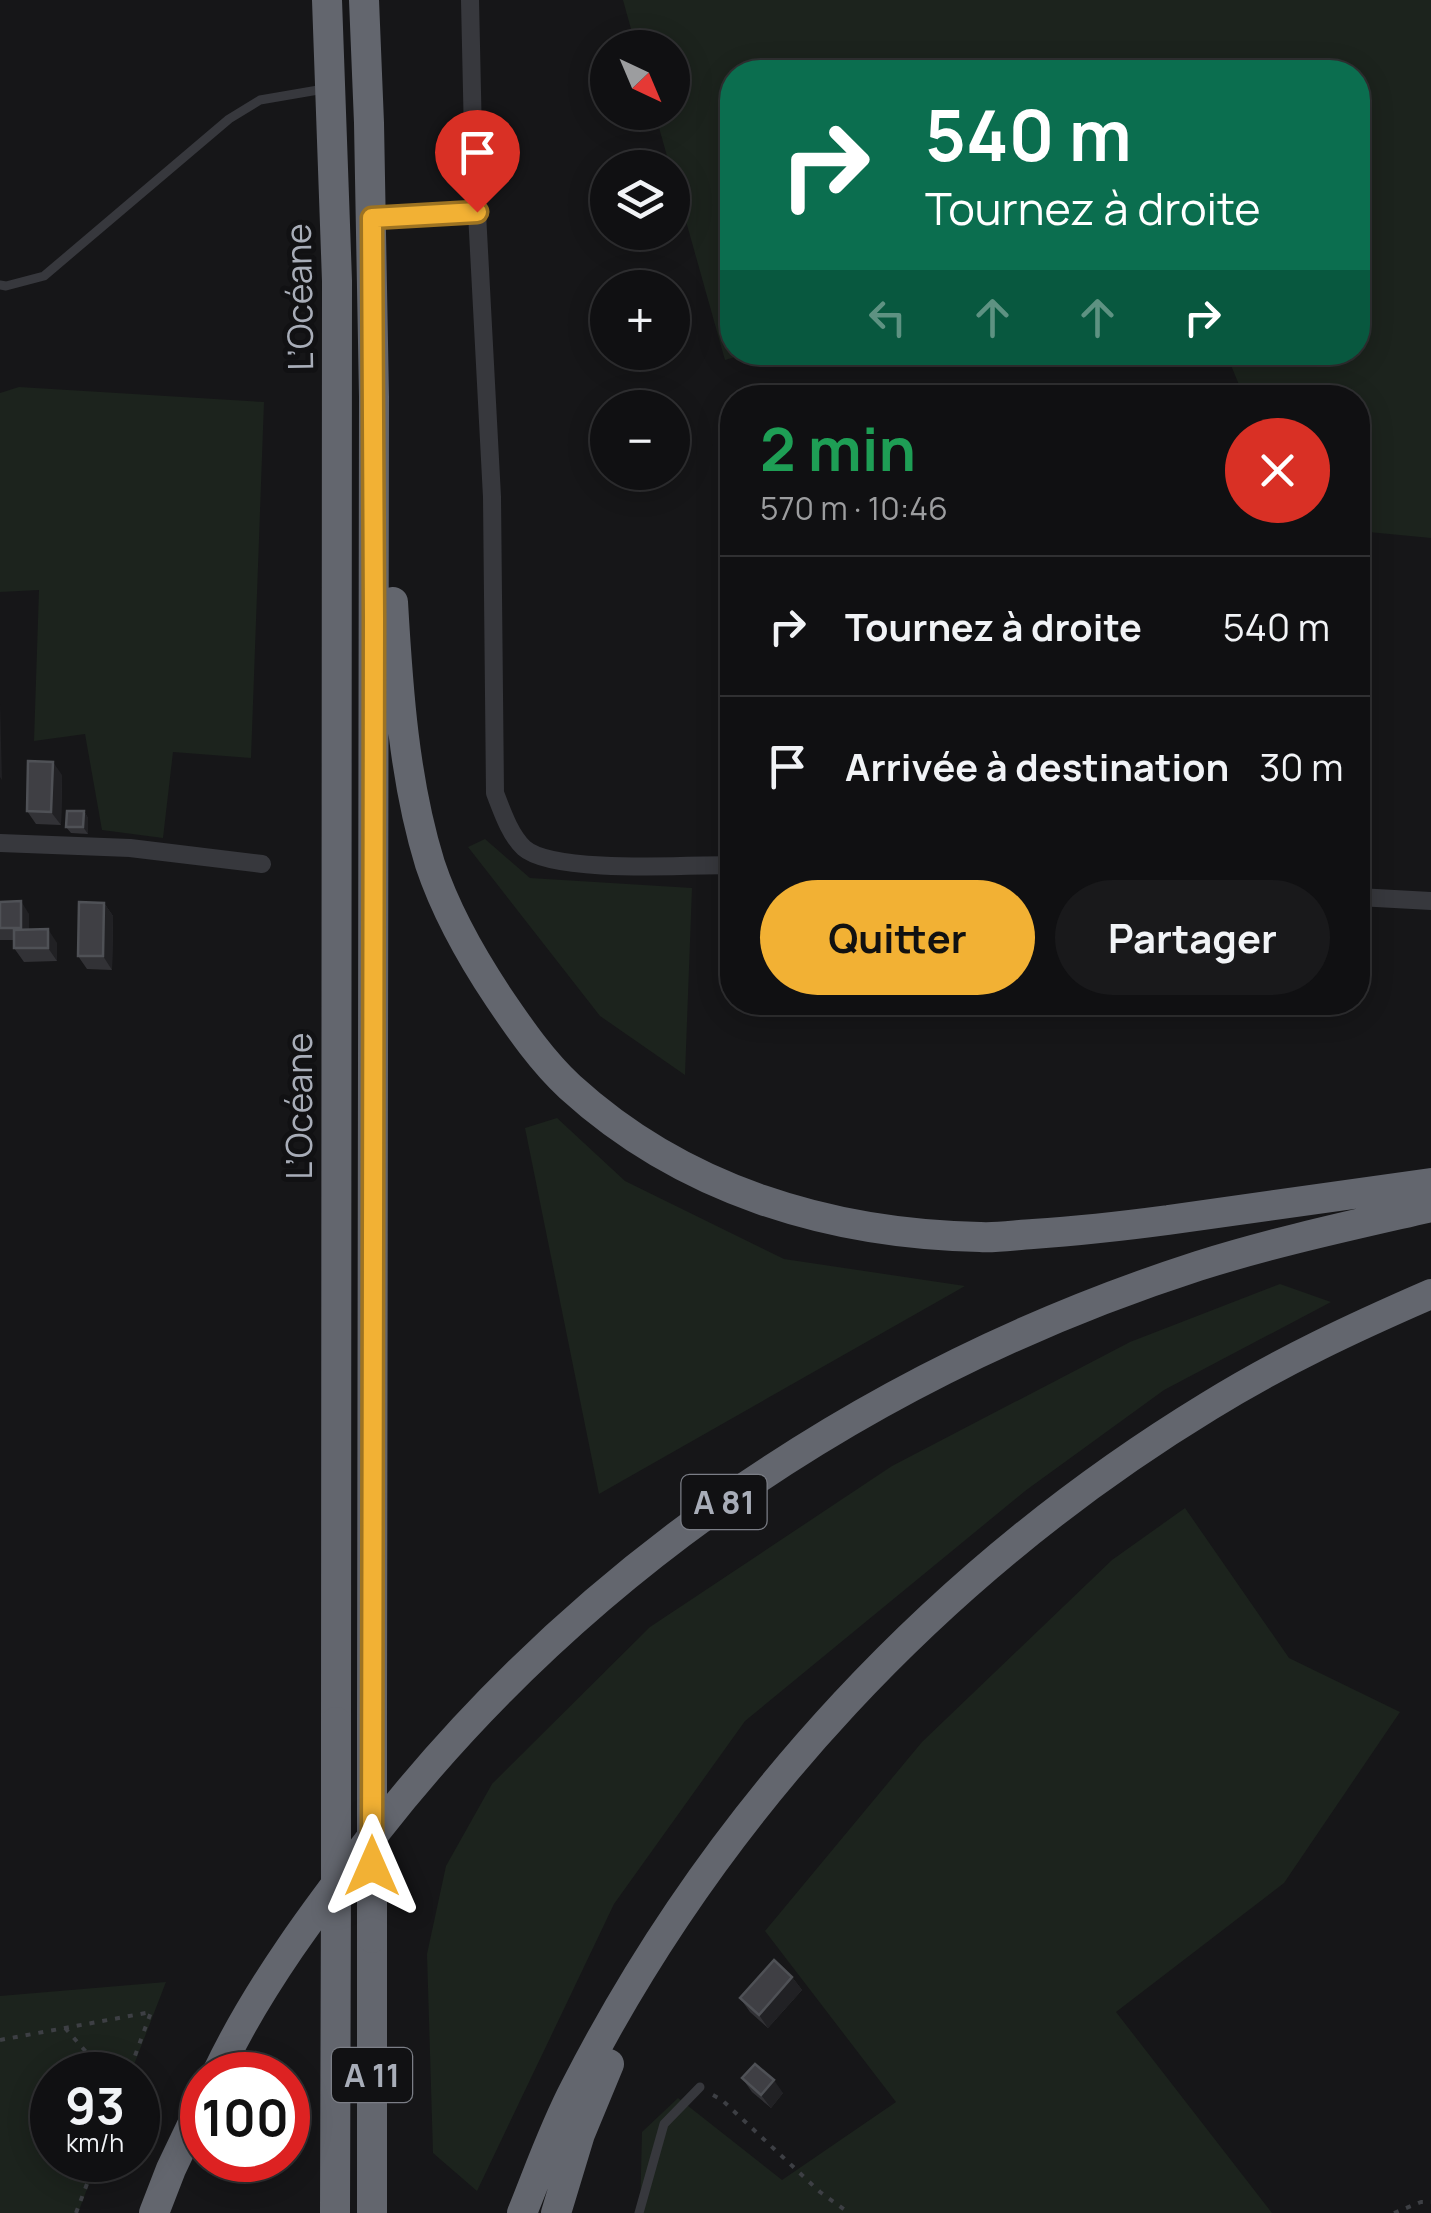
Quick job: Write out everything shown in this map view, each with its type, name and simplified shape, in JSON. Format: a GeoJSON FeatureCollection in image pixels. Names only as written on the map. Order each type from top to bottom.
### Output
{"type":"FeatureCollection","features":[{"type":"Feature","properties":{"kind":"highway","name":"L’Océane"},"geometry":{"type":"LineString","coordinates":[[327,0],[337,280],[336,2213]]}},
{"type":"Feature","properties":{"kind":"highway","name":"L’Océane"},"geometry":{"type":"LineString","coordinates":[[364,0],[372,218],[374,540],[372,2213]]}},
{"type":"Feature","properties":{"kind":"highway"},"geometry":{"type":"LineString","coordinates":[[374,540],[392,592],[399,702],[414,792],[430,862],[446,907],[482,972],[524,1034],[569,1086],[673,1163],[742,1194],[804,1214],[885,1231],[982,1238],[1105,1228],[1431,1183]]}},
{"type":"Feature","properties":{"kind":"highway","name":"A 81"},"geometry":{"type":"LineString","coordinates":[[227,2052],[314,1912],[407,1793],[501,1690],[590,1605],[674,1536],[779,1464],[898,1392],[1074,1311],[1198,1266],[1304,1236],[1431,1208]]}},
{"type":"Feature","properties":{"kind":"highway"},"geometry":{"type":"LineString","coordinates":[[522,2213],[573,2092],[618,2007],[756,1806],[838,1709],[935,1611],[1106,1473],[1210,1405],[1318,1345],[1431,1294]]}},
{"type":"Feature","properties":{"kind":"highway"},"geometry":{"type":"LineString","coordinates":[[556,2213],[593,2098],[634,2017],[677,1948],[694,1892]]}},
{"type":"Feature","properties":{"kind":"highway"},"geometry":{"type":"LineString","coordinates":[[154,2213],[180,2152]]}},
{"type":"Feature","properties":{"kind":"highway"},"geometry":{"type":"LineString","coordinates":[[317,2213],[336,2156]]}},
{"type":"Feature","properties":{"kind":"street"},"geometry":{"type":"LineString","coordinates":[[470,0],[492,497],[495,793],[507,822],[525,849],[554,862],[586,866],[720,864]]}},
{"type":"Feature","properties":{"kind":"street"},"geometry":{"type":"LineString","coordinates":[[0,844],[130,848],[262,864]]}},
{"type":"Feature","properties":{"kind":"street"},"geometry":{"type":"LineString","coordinates":[[1370,898],[1431,901]]}},
{"type":"Feature","properties":{"kind":"lane"},"geometry":{"type":"LineString","coordinates":[[0,285],[44,276],[229,119],[260,100],[332,88]]}},
{"type":"Feature","properties":{"kind":"lane"},"geometry":{"type":"LineString","coordinates":[[372,218],[477,212]]}},
{"type":"Feature","properties":{"kind":"lane"},"geometry":{"type":"LineString","coordinates":[[639,2213],[664,2124],[700,2087]]}},
{"type":"Feature","properties":{"kind":"path"},"geometry":{"type":"LineString","coordinates":[[0,2040],[152,2012],[137,2052]]}},
{"type":"Feature","properties":{"kind":"path"},"geometry":{"type":"LineString","coordinates":[[66,2028],[86,2052]]}},
{"type":"Feature","properties":{"kind":"path"},"geometry":{"type":"LineString","coordinates":[[700,2087],[722,2100],[820,2192],[849,2213]]}},
{"type":"Feature","properties":{"kind":"path"},"geometry":{"type":"LineString","coordinates":[[76,2213],[88,2182]]}},
{"type":"Feature","properties":{"kind":"path"},"geometry":{"type":"LineString","coordinates":[[1394,2213],[1431,2202]]}},
{"type":"Feature","properties":{"kind":"shaded area"},"geometry":{"type":"Polygon","coordinates":[[[623,0],[1431,0],[1431,538],[1370,532],[1370,385],[1239,385],[1231,365],[1370,365],[1370,60],[720,60],[720,342],[690,235],[690,150],[665,150],[660,130],[690,130],[690,30],[631,30],[623,0]]]}},
{"type":"Feature","properties":{"kind":"shaded area"},"geometry":{"type":"Polygon","coordinates":[[[19,387],[264,402],[251,758],[173,752],[163,838],[102,830],[85,734],[34,741],[39,590],[0,592],[0,393],[19,387]]]}},
{"type":"Feature","properties":{"kind":"shaded area"},"geometry":{"type":"Polygon","coordinates":[[[485,839],[530,878],[692,888],[685,1075],[600,1016],[468,847],[485,839]]]}},
{"type":"Feature","properties":{"kind":"shaded area"},"geometry":{"type":"Polygon","coordinates":[[[557,1118],[625,1181],[784,1259],[965,1286],[599,1494],[525,1128],[557,1118]]]}},
{"type":"Feature","properties":{"kind":"shaded area"},"geometry":{"type":"Polygon","coordinates":[[[1280,1284],[1331,1302],[1164,1390],[1025,1491],[745,1721],[614,1904],[477,2191],[433,2153],[427,1954],[446,1866],[492,1784],[650,1627],[892,1466],[1130,1342],[1280,1284]]]}},
{"type":"Feature","properties":{"kind":"shaded area"},"geometry":{"type":"Polygon","coordinates":[[[1185,1508],[1289,1658],[1400,1712],[1284,1883],[1116,2012],[1272,2213],[640,2213],[642,2132],[678,2098],[782,2180],[896,2102],[765,1931],[922,1742],[1112,1560],[1185,1508]]]}},
{"type":"Feature","properties":{"kind":"shaded area"},"geometry":{"type":"Polygon","coordinates":[[[166,1982],[139,2052],[30,2052],[30,2182],[90,2182],[78,2213],[0,2213],[0,1996],[166,1982]]]}},
{"type":"Feature","properties":{"kind":"building"},"geometry":{"type":"Polygon","coordinates":[[[28,761],[53,762],[51,812],[27,811],[28,761]]]}},
{"type":"Feature","properties":{"kind":"building"},"geometry":{"type":"Polygon","coordinates":[[[67,811],[84,811],[83,827],[66,827],[67,811]]]}},
{"type":"Feature","properties":{"kind":"building"},"geometry":{"type":"Polygon","coordinates":[[[21,901],[21,928],[0,928],[0,902],[21,901]]]}},
{"type":"Feature","properties":{"kind":"building"},"geometry":{"type":"Polygon","coordinates":[[[79,902],[104,903],[103,956],[78,956],[79,902]]]}},
{"type":"Feature","properties":{"kind":"building"},"geometry":{"type":"Polygon","coordinates":[[[48,929],[48,948],[14,948],[14,930],[48,929]]]}},
{"type":"Feature","properties":{"kind":"building"},"geometry":{"type":"Polygon","coordinates":[[[774,1960],[792,1977],[759,2015],[740,1998],[774,1960]]]}},
{"type":"Feature","properties":{"kind":"building"},"geometry":{"type":"Polygon","coordinates":[[[755,2064],[774,2080],[761,2095],[742,2078],[755,2064]]]}},
{"type":"Feature","properties":{"kind":"route"},"geometry":{"type":"LineString","coordinates":[[372,1866],[372,218],[477,212]]}}]}
